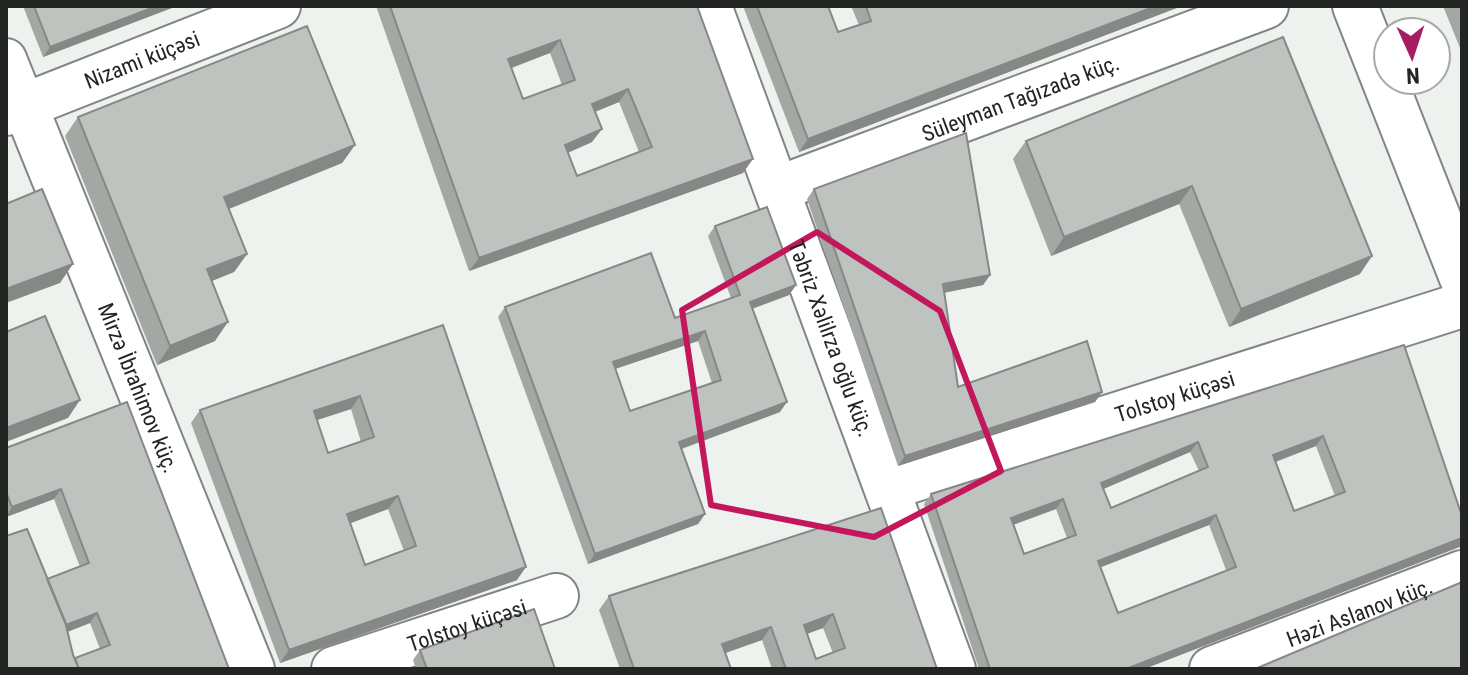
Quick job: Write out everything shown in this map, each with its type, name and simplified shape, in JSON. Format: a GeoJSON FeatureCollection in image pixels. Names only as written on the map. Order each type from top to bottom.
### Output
{"type":"FeatureCollection","features":[{"type":"Feature","properties":{"kind":"street","name":"Nizami küçəsi"},"geometry":{"type":"LineString","coordinates":[[15,110],[278,6]]}},
{"type":"Feature","properties":{"kind":"street","name":"Təbriz Xəlilrza oğlu küç."},"geometry":{"type":"LineString","coordinates":[[709,6],[953,669]]}},
{"type":"Feature","properties":{"kind":"street","name":"Süleyman Tağızadə küç."},"geometry":{"type":"LineString","coordinates":[[777,189],[1266,6]]}},
{"type":"Feature","properties":{"kind":"street"},"geometry":{"type":"LineString","coordinates":[[1355,6],[1462,278]]}},
{"type":"Feature","properties":{"kind":"street"},"geometry":{"type":"LineString","coordinates":[[6,59],[15,110]]}},
{"type":"Feature","properties":{"kind":"street","name":"Mirzə İbrahimov küç."},"geometry":{"type":"LineString","coordinates":[[15,110],[252,669]]}},
{"type":"Feature","properties":{"kind":"street","name":"Tolstoy küçəsi"},"geometry":{"type":"LineString","coordinates":[[887,488],[1462,305]]}},
{"type":"Feature","properties":{"kind":"street","name":"Həzi Aslanov küç."},"geometry":{"type":"LineString","coordinates":[[1212,669],[1462,573]]}},
{"type":"Feature","properties":{"kind":"street","name":"Tolstoy küçəsi"},"geometry":{"type":"LineString","coordinates":[[334,669],[556,596]]}},
{"type":"Feature","properties":{"kind":"highlighted area"},"geometry":{"type":"Polygon","coordinates":[[[817,232],[940,311],[1001,471],[874,537],[711,505],[682,310],[817,232]]]}},
{"type":"Feature","properties":{"kind":"building"},"geometry":{"type":"Polygon","coordinates":[[[34,6],[157,6],[50,47],[34,6]]]}},
{"type":"Feature","properties":{"kind":"building"},"geometry":{"type":"Polygon","coordinates":[[[390,6],[697,6],[753,159],[479,258],[390,6]],[[560,40],[508,59],[523,99],[575,80],[560,40]],[[628,89],[592,104],[602,129],[565,145],[577,176],[652,147],[628,89]]]}},
{"type":"Feature","properties":{"kind":"building"},"geometry":{"type":"Polygon","coordinates":[[[757,6],[828,6],[838,32],[871,21],[866,6],[1156,6],[808,139],[757,6]]]}},
{"type":"Feature","properties":{"kind":"building"},"geometry":{"type":"Polygon","coordinates":[[[307,26],[355,145],[224,197],[247,254],[207,269],[228,322],[170,346],[78,117],[307,26]]]}},
{"type":"Feature","properties":{"kind":"building"},"geometry":{"type":"Polygon","coordinates":[[[1283,37],[1372,256],[1241,309],[1192,186],[1064,237],[1026,141],[1283,37]]]}},
{"type":"Feature","properties":{"kind":"building"},"geometry":{"type":"Polygon","coordinates":[[[966,133],[990,275],[943,284],[958,387],[1087,341],[1102,392],[905,456],[814,189],[966,133]]]}},
{"type":"Feature","properties":{"kind":"building"},"geometry":{"type":"Polygon","coordinates":[[[42,189],[73,264],[6,289],[6,204],[42,189]]]}},
{"type":"Feature","properties":{"kind":"building"},"geometry":{"type":"Polygon","coordinates":[[[767,207],[796,285],[750,302],[787,402],[679,442],[705,514],[595,554],[505,307],[651,253],[675,318],[740,295],[715,226],[767,207]],[[705,331],[613,362],[630,411],[721,380],[705,331]]]}},
{"type":"Feature","properties":{"kind":"building"},"geometry":{"type":"Polygon","coordinates":[[[45,316],[80,400],[6,428],[6,332],[45,316]]]}},
{"type":"Feature","properties":{"kind":"building"},"geometry":{"type":"Polygon","coordinates":[[[443,325],[526,567],[289,650],[200,410],[443,325]],[[360,396],[314,411],[328,453],[374,437],[360,396]],[[398,496],[347,514],[365,565],[416,546],[398,496]]]}},
{"type":"Feature","properties":{"kind":"building"},"geometry":{"type":"Polygon","coordinates":[[[1404,345],[1462,516],[1462,538],[1126,669],[990,669],[931,494],[1404,345]],[[1323,436],[1273,455],[1294,511],[1345,492],[1323,436]],[[1198,442],[1101,483],[1111,508],[1208,467],[1198,442]],[[1063,499],[1011,518],[1024,554],[1076,535],[1063,499]],[[1216,515],[1098,561],[1118,613],[1236,567],[1216,515]]]}},
{"type":"Feature","properties":{"kind":"building"},"geometry":{"type":"Polygon","coordinates":[[[127,402],[229,669],[79,669],[75,658],[110,645],[97,613],[66,625],[47,579],[89,563],[61,489],[12,507],[6,492],[6,448],[127,402]]]}},
{"type":"Feature","properties":{"kind":"building"},"geometry":{"type":"Polygon","coordinates":[[[881,508],[937,669],[786,669],[771,627],[722,644],[731,669],[634,669],[609,596],[881,508]],[[833,614],[804,625],[816,659],[845,648],[833,614]]]}},
{"type":"Feature","properties":{"kind":"building"},"geometry":{"type":"Polygon","coordinates":[[[27,529],[65,621],[79,669],[6,669],[6,536],[27,529]]]}},
{"type":"Feature","properties":{"kind":"building"},"geometry":{"type":"Polygon","coordinates":[[[1462,582],[1462,669],[1255,669],[1462,582]]]}},
{"type":"Feature","properties":{"kind":"building"},"geometry":{"type":"Polygon","coordinates":[[[534,609],[555,669],[427,669],[420,650],[534,609]]]}}]}
